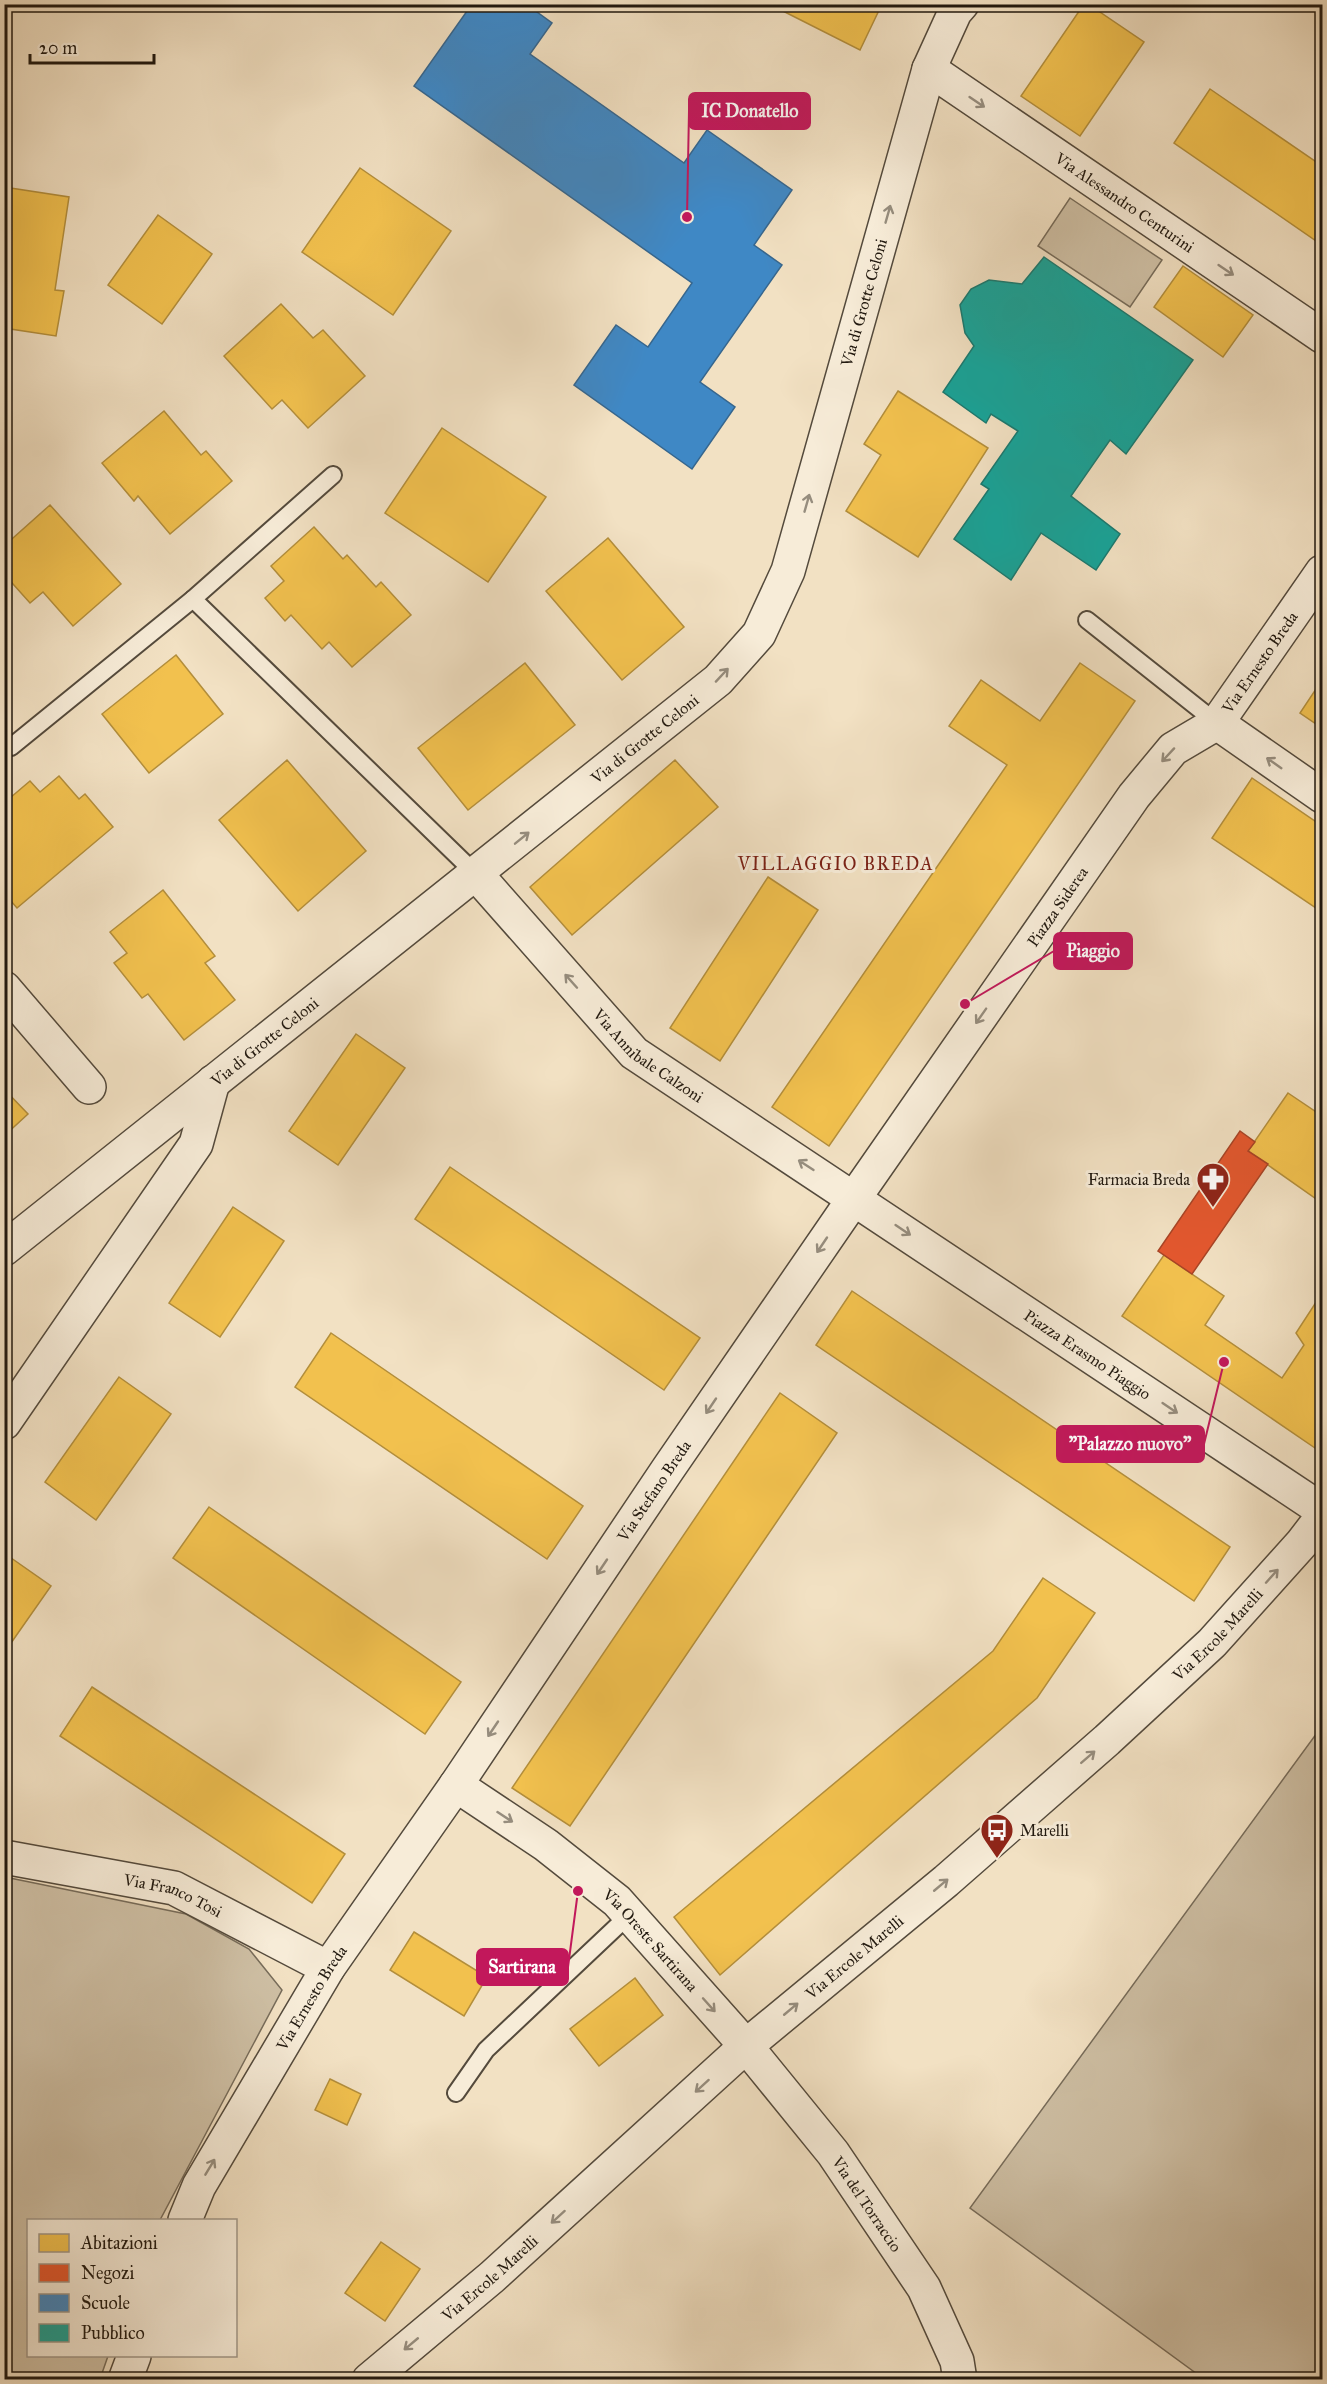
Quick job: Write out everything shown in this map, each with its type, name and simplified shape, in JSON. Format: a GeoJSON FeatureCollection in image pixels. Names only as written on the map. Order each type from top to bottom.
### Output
{"type":"FeatureCollection","features":[{"type":"Feature","properties":{"kind":"street","name":"Via di Grotte Celoni"},"geometry":{"type":"LineString","coordinates":[[4,1250],[718,680],[759,634],[788,571],[929,69],[955,12],[962,4]]}},
{"type":"Feature","properties":{"kind":"street","name":"Via Alessandro Centurini"},"geometry":{"type":"LineString","coordinates":[[929,69],[1323,336]]}},
{"type":"Feature","properties":{"kind":"street","name":"Via Ernesto Breda"},"geometry":{"type":"LineString","coordinates":[[1216,723],[1323,572]]}},
{"type":"Feature","properties":{"kind":"street"},"geometry":{"type":"LineString","coordinates":[[1216,723],[1323,796]]}},
{"type":"Feature","properties":{"kind":"street","name":"Piazza Siderea"},"geometry":{"type":"LineString","coordinates":[[855,1197],[1134,796],[1173,749],[1216,723]]}},
{"type":"Feature","properties":{"kind":"street","name":"Via Annibale Calzoni"},"geometry":{"type":"LineString","coordinates":[[477,874],[634,1053],[855,1197]]}},
{"type":"Feature","properties":{"kind":"street"},"geometry":{"type":"LineString","coordinates":[[4,988],[89,1087]]}},
{"type":"Feature","properties":{"kind":"street"},"geometry":{"type":"LineString","coordinates":[[4,1423],[196,1144],[213,1082]]}},
{"type":"Feature","properties":{"kind":"street","name":"Piazza Erasmo Piaggio"},"geometry":{"type":"LineString","coordinates":[[855,1197],[1323,1510]]}},
{"type":"Feature","properties":{"kind":"street","name":"Via Stefano Breda"},"geometry":{"type":"LineString","coordinates":[[456,1785],[675,1459],[855,1197]]}},
{"type":"Feature","properties":{"kind":"street","name":"Via Ercole Marelli"},"geometry":{"type":"LineString","coordinates":[[369,2379],[492,2277],[746,2046],[946,1881],[1107,1740],[1212,1643],[1323,1517]]}},
{"type":"Feature","properties":{"kind":"street","name":"Via Ernesto Breda"},"geometry":{"type":"LineString","coordinates":[[186,2219],[199,2186],[328,1968],[456,1785]]}},
{"type":"Feature","properties":{"kind":"street","name":"Via Oreste Sartirana"},"geometry":{"type":"LineString","coordinates":[[456,1785],[546,1845],[617,1901],[746,2046]]}},
{"type":"Feature","properties":{"kind":"street","name":"Via Franco Tosi"},"geometry":{"type":"LineString","coordinates":[[4,1857],[174,1888],[328,1968]]}},
{"type":"Feature","properties":{"kind":"street","name":"Via del Torraccio"},"geometry":{"type":"LineString","coordinates":[[746,2046],[833,2153],[924,2288],[957,2361],[960,2379]]}},
{"type":"Feature","properties":{"kind":"street"},"geometry":{"type":"LineString","coordinates":[[125,2379],[133,2357]]}},
{"type":"Feature","properties":{"kind":"lane"},"geometry":{"type":"LineString","coordinates":[[11,747],[193,599],[333,475]]}},
{"type":"Feature","properties":{"kind":"lane"},"geometry":{"type":"LineString","coordinates":[[193,599],[477,874]]}},
{"type":"Feature","properties":{"kind":"lane"},"geometry":{"type":"LineString","coordinates":[[1086,620],[1216,723]]}},
{"type":"Feature","properties":{"kind":"lane"},"geometry":{"type":"LineString","coordinates":[[456,2093],[486,2050],[629,1915]]}},
{"type":"Feature","properties":{"kind":"shaded area"},"geometry":{"type":"Polygon","coordinates":[[[1070,198],[1162,260],[1130,307],[1038,246],[1070,198]]]}},
{"type":"Feature","properties":{"kind":"shaded area"},"geometry":{"type":"Polygon","coordinates":[[[1322,1726],[1322,2379],[1204,2379],[970,2208],[1322,1726]]]}},
{"type":"Feature","properties":{"kind":"shaded area"},"geometry":{"type":"Polygon","coordinates":[[[5,1877],[186,1914],[249,1949],[282,1990],[161,2219],[27,2219],[27,2357],[108,2357],[100,2379],[5,2379],[5,1877]]]}},
{"type":"Feature","properties":{"kind":"building: Abitazioni"},"geometry":{"type":"Polygon","coordinates":[[[769,4],[882,4],[860,50],[769,4]]]}},
{"type":"Feature","properties":{"kind":"building: Abitazioni"},"geometry":{"type":"Polygon","coordinates":[[[1084,4],[1088,4],[1144,42],[1080,136],[1021,96],[1084,4]]]}},
{"type":"Feature","properties":{"kind":"building: Abitazioni"},"geometry":{"type":"Polygon","coordinates":[[[1210,89],[1322,166],[1322,245],[1174,143],[1210,89]]]}},
{"type":"Feature","properties":{"kind":"building: Abitazioni"},"geometry":{"type":"Polygon","coordinates":[[[360,168],[451,231],[393,315],[302,252],[360,168]]]}},
{"type":"Feature","properties":{"kind":"building: Abitazioni"},"geometry":{"type":"Polygon","coordinates":[[[4,187],[69,197],[55,290],[64,291],[56,336],[4,328],[4,187]]]}},
{"type":"Feature","properties":{"kind":"building: Abitazioni"},"geometry":{"type":"Polygon","coordinates":[[[158,215],[212,254],[162,324],[108,285],[158,215]]]}},
{"type":"Feature","properties":{"kind":"building: Abitazioni"},"geometry":{"type":"Polygon","coordinates":[[[1183,266],[1253,315],[1223,357],[1154,307],[1183,266]]]}},
{"type":"Feature","properties":{"kind":"building: Abitazioni"},"geometry":{"type":"Polygon","coordinates":[[[281,304],[313,338],[323,330],[365,376],[308,428],[282,400],[272,409],[224,356],[281,304]]]}},
{"type":"Feature","properties":{"kind":"building: Abitazioni"},"geometry":{"type":"Polygon","coordinates":[[[898,391],[988,448],[918,557],[846,511],[881,455],[864,444],[898,391]]]}},
{"type":"Feature","properties":{"kind":"building: Abitazioni"},"geometry":{"type":"Polygon","coordinates":[[[164,411],[201,455],[206,451],[232,481],[170,534],[138,496],[134,501],[102,463],[164,411]]]}},
{"type":"Feature","properties":{"kind":"building: Abitazioni"},"geometry":{"type":"Polygon","coordinates":[[[442,428],[546,497],[488,582],[385,513],[442,428]]]}},
{"type":"Feature","properties":{"kind":"building: Abitazioni"},"geometry":{"type":"Polygon","coordinates":[[[50,505],[121,584],[73,626],[43,592],[30,603],[4,574],[4,546],[50,505]]]}},
{"type":"Feature","properties":{"kind":"building: Abitazioni"},"geometry":{"type":"Polygon","coordinates":[[[314,527],[343,559],[347,555],[376,587],[381,582],[411,615],[352,667],[329,642],[322,649],[291,615],[285,621],[265,598],[284,581],[271,566],[314,527]]]}},
{"type":"Feature","properties":{"kind":"building: Abitazioni"},"geometry":{"type":"Polygon","coordinates":[[[608,538],[684,627],[622,680],[546,591],[608,538]]]}},
{"type":"Feature","properties":{"kind":"building: Abitazioni"},"geometry":{"type":"Polygon","coordinates":[[[176,655],[223,714],[149,773],[102,714],[176,655]]]}},
{"type":"Feature","properties":{"kind":"building: Abitazioni"},"geometry":{"type":"Polygon","coordinates":[[[525,663],[575,725],[468,810],[418,748],[525,663]]]}},
{"type":"Feature","properties":{"kind":"building: Abitazioni"},"geometry":{"type":"Polygon","coordinates":[[[1080,663],[1135,701],[829,1146],[772,1107],[1007,765],[949,726],[981,680],[1040,721],[1080,663]]]}},
{"type":"Feature","properties":{"kind":"building: Abitazioni"},"geometry":{"type":"Polygon","coordinates":[[[1322,680],[1322,728],[1300,713],[1322,680]]]}},
{"type":"Feature","properties":{"kind":"building: Abitazioni"},"geometry":{"type":"Polygon","coordinates":[[[287,760],[366,851],[298,911],[219,820],[287,760]]]}},
{"type":"Feature","properties":{"kind":"building: Abitazioni"},"geometry":{"type":"Polygon","coordinates":[[[675,760],[718,807],[572,935],[530,887],[675,760]]]}},
{"type":"Feature","properties":{"kind":"building: Abitazioni"},"geometry":{"type":"Polygon","coordinates":[[[59,776],[79,799],[85,794],[113,827],[17,908],[4,893],[4,803],[30,781],[40,792],[59,776]]]}},
{"type":"Feature","properties":{"kind":"building: Abitazioni"},"geometry":{"type":"Polygon","coordinates":[[[1252,778],[1322,826],[1322,912],[1212,838],[1252,778]]]}},
{"type":"Feature","properties":{"kind":"building: Abitazioni"},"geometry":{"type":"Polygon","coordinates":[[[768,877],[818,910],[720,1061],[670,1028],[768,877]]]}},
{"type":"Feature","properties":{"kind":"building: Abitazioni"},"geometry":{"type":"Polygon","coordinates":[[[163,890],[215,956],[205,963],[235,1000],[184,1040],[148,994],[142,998],[114,963],[127,953],[110,932],[163,890]]]}},
{"type":"Feature","properties":{"kind":"building: Abitazioni"},"geometry":{"type":"Polygon","coordinates":[[[356,1034],[405,1068],[338,1165],[289,1131],[356,1034]]]}},
{"type":"Feature","properties":{"kind":"building: Abitazioni"},"geometry":{"type":"Polygon","coordinates":[[[4,1089],[28,1114],[4,1136],[4,1089]]]}},
{"type":"Feature","properties":{"kind":"building: Abitazioni"},"geometry":{"type":"Polygon","coordinates":[[[1288,1093],[1322,1116],[1322,1203],[1248,1151],[1288,1093]]]}},
{"type":"Feature","properties":{"kind":"building: Abitazioni"},"geometry":{"type":"Polygon","coordinates":[[[450,1167],[700,1338],[664,1390],[415,1219],[450,1167]]]}},
{"type":"Feature","properties":{"kind":"building: Abitazioni"},"geometry":{"type":"Polygon","coordinates":[[[233,1207],[284,1241],[220,1337],[169,1303],[233,1207]]]}},
{"type":"Feature","properties":{"kind":"building: Abitazioni"},"geometry":{"type":"Polygon","coordinates":[[[1164,1255],[1224,1296],[1205,1325],[1282,1378],[1304,1345],[1296,1333],[1322,1293],[1322,1436],[1315,1448],[1122,1316],[1164,1255]]]}},
{"type":"Feature","properties":{"kind":"building: Abitazioni"},"geometry":{"type":"Polygon","coordinates":[[[852,1291],[1230,1547],[1194,1601],[816,1345],[852,1291]]]}},
{"type":"Feature","properties":{"kind":"building: Abitazioni"},"geometry":{"type":"Polygon","coordinates":[[[331,1333],[583,1506],[547,1559],[295,1387],[331,1333]]]}},
{"type":"Feature","properties":{"kind":"building: Abitazioni"},"geometry":{"type":"Polygon","coordinates":[[[119,1377],[171,1414],[96,1520],[45,1482],[119,1377]]]}},
{"type":"Feature","properties":{"kind":"building: Abitazioni"},"geometry":{"type":"Polygon","coordinates":[[[780,1393],[837,1433],[570,1826],[512,1788],[780,1393]]]}},
{"type":"Feature","properties":{"kind":"building: Abitazioni"},"geometry":{"type":"Polygon","coordinates":[[[209,1507],[461,1682],[425,1734],[173,1558],[209,1507]]]}},
{"type":"Feature","properties":{"kind":"building: Abitazioni"},"geometry":{"type":"Polygon","coordinates":[[[4,1553],[51,1586],[4,1653],[4,1553]]]}},
{"type":"Feature","properties":{"kind":"building: Abitazioni"},"geometry":{"type":"Polygon","coordinates":[[[1043,1578],[1095,1613],[1037,1698],[720,1975],[674,1917],[993,1651],[1043,1578]]]}},
{"type":"Feature","properties":{"kind":"building: Abitazioni"},"geometry":{"type":"Polygon","coordinates":[[[92,1687],[345,1854],[312,1903],[60,1736],[92,1687]]]}},
{"type":"Feature","properties":{"kind":"building: Abitazioni"},"geometry":{"type":"Polygon","coordinates":[[[414,1932],[487,1977],[464,2016],[390,1970],[414,1932]]]}},
{"type":"Feature","properties":{"kind":"building: Abitazioni"},"geometry":{"type":"Polygon","coordinates":[[[635,1978],[663,2015],[599,2066],[570,2029],[635,1978]]]}},
{"type":"Feature","properties":{"kind":"building: Abitazioni"},"geometry":{"type":"Polygon","coordinates":[[[330,2079],[361,2094],[347,2125],[315,2110],[330,2079]]]}},
{"type":"Feature","properties":{"kind":"building: Abitazioni"},"geometry":{"type":"Polygon","coordinates":[[[381,2242],[420,2269],[385,2321],[345,2293],[381,2242]]]}},
{"type":"Feature","properties":{"kind":"building: Negozi","name":"Farmacia Breda"},"geometry":{"type":"Polygon","coordinates":[[[1240,1131],[1255,1142],[1248,1151],[1268,1164],[1192,1274],[1158,1251],[1240,1131]]]}},
{"type":"Feature","properties":{"kind":"building: Scuole"},"geometry":{"type":"Polygon","coordinates":[[[472,4],[526,4],[552,23],[530,54],[684,163],[707,130],[792,190],[754,245],[782,265],[700,382],[735,407],[692,469],[574,385],[616,325],[648,347],[692,283],[414,86],[472,4]]]}},
{"type":"Feature","properties":{"kind":"building: Pubblico"},"geometry":{"type":"Polygon","coordinates":[[[1044,257],[1193,360],[1126,454],[1110,440],[1071,496],[1120,534],[1096,570],[1041,533],[1011,580],[954,539],[989,489],[981,484],[1018,431],[991,414],[986,423],[943,392],[974,346],[965,333],[960,305],[971,289],[989,280],[1022,284],[1044,257]]]}},
{"type":"Feature","properties":{"kind":"place","name":"IC Donatello"},"geometry":{"type":"Point","coordinates":[687,217]}},
{"type":"Feature","properties":{"kind":"place","name":"Piaggio"},"geometry":{"type":"Point","coordinates":[965,1004]}},
{"type":"Feature","properties":{"kind":"place","name":"Farmacia Breda"},"geometry":{"type":"Point","coordinates":[1213,1208]}},
{"type":"Feature","properties":{"kind":"place","name":"\"Palazzo nuovo\""},"geometry":{"type":"Point","coordinates":[1224,1362]}},
{"type":"Feature","properties":{"kind":"place","name":"Marelli"},"geometry":{"type":"Point","coordinates":[997,1859]}},
{"type":"Feature","properties":{"kind":"place","name":"Sartirana"},"geometry":{"type":"Point","coordinates":[578,1891]}},
{"type":"Feature","properties":{"kind":"district","name":"VILLAGGIO BREDA"},"geometry":{"type":"Point","coordinates":[836,864]}}]}
